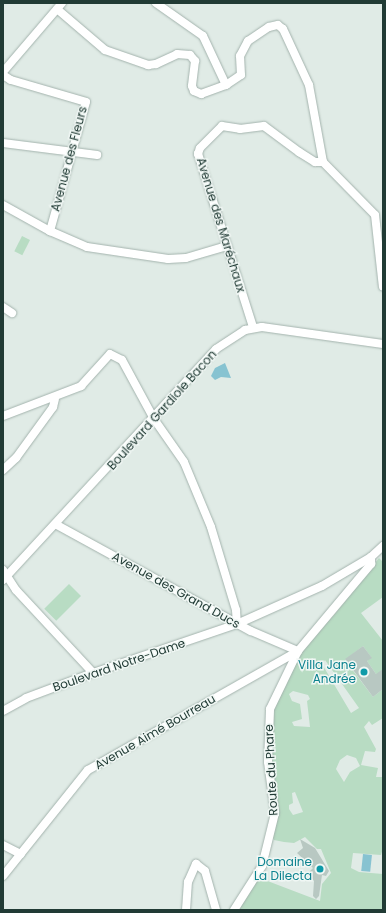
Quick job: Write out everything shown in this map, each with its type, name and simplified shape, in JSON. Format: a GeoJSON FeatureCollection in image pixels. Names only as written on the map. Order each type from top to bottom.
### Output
{"type":"FeatureCollection","features":[{"type":"Feature","properties":{"kind":"street"},"geometry":{"type":"LineString","coordinates":[[156,3],[176,20],[203,36],[226,85]]}},
{"type":"Feature","properties":{"kind":"street"},"geometry":{"type":"LineString","coordinates":[[3,73],[59,6],[97,44],[112,52],[148,65],[156,64],[177,54],[190,56],[194,62],[192,86],[194,91],[208,92],[226,85],[241,75],[240,56],[248,41],[269,27],[278,25],[283,29],[309,85],[323,162],[375,215],[383,287]]}},
{"type":"Feature","properties":{"kind":"street","name":"Avenue des Fleurs"},"geometry":{"type":"LineString","coordinates":[[3,73],[11,80],[86,102],[50,231]]}},
{"type":"Feature","properties":{"kind":"street","name":"Avenue des Maréchaux"},"geometry":{"type":"LineString","coordinates":[[253,327],[198,154],[200,148],[222,126],[240,129],[264,126],[315,162],[323,162]]}},
{"type":"Feature","properties":{"kind":"street"},"geometry":{"type":"LineString","coordinates":[[3,143],[97,155]]}},
{"type":"Feature","properties":{"kind":"street"},"geometry":{"type":"LineString","coordinates":[[3,205],[50,231],[87,247],[168,259],[186,258],[227,246]]}},
{"type":"Feature","properties":{"kind":"street"},"geometry":{"type":"LineString","coordinates":[[3,307],[12,313]]}},
{"type":"Feature","properties":{"kind":"street"},"geometry":{"type":"LineString","coordinates":[[253,327],[383,344]]}},
{"type":"Feature","properties":{"kind":"street","name":"Boulevard Gardiole Bacon"},"geometry":{"type":"LineString","coordinates":[[4,576],[57,525],[216,349],[253,327]]}},
{"type":"Feature","properties":{"kind":"street"},"geometry":{"type":"LineString","coordinates":[[3,416],[55,399],[91,378],[105,356],[116,355],[122,360],[154,419],[184,462],[211,526],[236,610],[237,624]]}},
{"type":"Feature","properties":{"kind":"street"},"geometry":{"type":"LineString","coordinates":[[3,470],[16,458],[53,407],[55,399]]}},
{"type":"Feature","properties":{"kind":"street","name":"Avenue des Grand Ducs"},"geometry":{"type":"LineString","coordinates":[[57,525],[237,624],[298,651]]}},
{"type":"Feature","properties":{"kind":"street"},"geometry":{"type":"LineString","coordinates":[[371,557],[383,546]]}},
{"type":"Feature","properties":{"kind":"street","name":"Boulevard Notre-Dame"},"geometry":{"type":"LineString","coordinates":[[3,711],[26,698],[93,673],[237,624],[322,586],[371,557]]}},
{"type":"Feature","properties":{"kind":"street","name":"Route du Phare"},"geometry":{"type":"LineString","coordinates":[[234,910],[262,866],[275,813],[271,797],[268,721],[270,709],[298,651],[371,564],[371,557]]}},
{"type":"Feature","properties":{"kind":"street"},"geometry":{"type":"LineString","coordinates":[[4,576],[93,673]]}},
{"type":"Feature","properties":{"kind":"street","name":"Avenue Aimé Bourreau"},"geometry":{"type":"LineString","coordinates":[[3,876],[88,770],[298,651]]}},
{"type":"Feature","properties":{"kind":"street"},"geometry":{"type":"LineString","coordinates":[[3,845],[21,854]]}},
{"type":"Feature","properties":{"kind":"street"},"geometry":{"type":"LineString","coordinates":[[186,910],[188,882],[196,864],[205,871],[216,910]]}},
{"type":"Feature","properties":{"kind":"green space"},"geometry":{"type":"Polygon","coordinates":[[[22,236],[30,240],[22,255],[14,251],[22,236]]]}},
{"type":"Feature","properties":{"kind":"green space"},"geometry":{"type":"Polygon","coordinates":[[[379,558],[383,562],[383,597],[361,613],[383,641],[383,673],[376,674],[367,661],[371,657],[363,646],[345,660],[373,697],[383,689],[383,718],[372,725],[369,721],[364,727],[376,749],[375,752],[365,751],[361,765],[378,768],[376,777],[383,777],[383,848],[381,855],[353,853],[351,868],[359,872],[383,874],[383,910],[238,910],[257,877],[320,901],[322,884],[331,873],[321,849],[317,849],[305,837],[294,843],[274,840],[271,834],[275,813],[268,721],[298,651],[334,615],[379,558]],[[325,660],[322,664],[351,713],[359,708],[325,660]],[[293,691],[289,694],[292,701],[300,704],[302,719],[292,722],[294,726],[310,727],[307,701],[310,699],[308,695],[293,691]],[[347,755],[340,760],[336,769],[344,782],[350,772],[360,766],[356,758],[347,755]],[[295,792],[292,793],[293,803],[289,805],[289,809],[293,815],[303,812],[295,792]]]}},
{"type":"Feature","properties":{"kind":"green space"},"geometry":{"type":"Polygon","coordinates":[[[69,584],[81,596],[56,621],[44,609],[69,584]]]}},
{"type":"Feature","properties":{"kind":"water"},"geometry":{"type":"Polygon","coordinates":[[[225,363],[231,378],[221,377],[215,380],[211,376],[215,368],[225,363]]]}},
{"type":"Feature","properties":{"kind":"water"},"geometry":{"type":"Polygon","coordinates":[[[363,854],[372,855],[370,872],[361,871],[363,854]]]}},
{"type":"Feature","properties":{"kind":"building","name":"Villa Jane Andrée"},"geometry":{"type":"Polygon","coordinates":[[[363,646],[372,658],[367,661],[376,674],[383,669],[383,689],[373,697],[345,659],[363,646]]]}},
{"type":"Feature","properties":{"kind":"building","name":"Domaine La Dilecta"},"geometry":{"type":"Polygon","coordinates":[[[300,839],[315,848],[329,871],[326,876],[322,875],[319,896],[316,899],[313,896],[314,881],[308,873],[313,868],[297,853],[303,848],[300,839]]]}},
{"type":"Feature","properties":{"kind":"place","name":"Villa Jane Andrée"},"geometry":{"type":"Point","coordinates":[364,672]}},
{"type":"Feature","properties":{"kind":"place","name":"Domaine La Dilecta"},"geometry":{"type":"Point","coordinates":[320,869]}}]}
